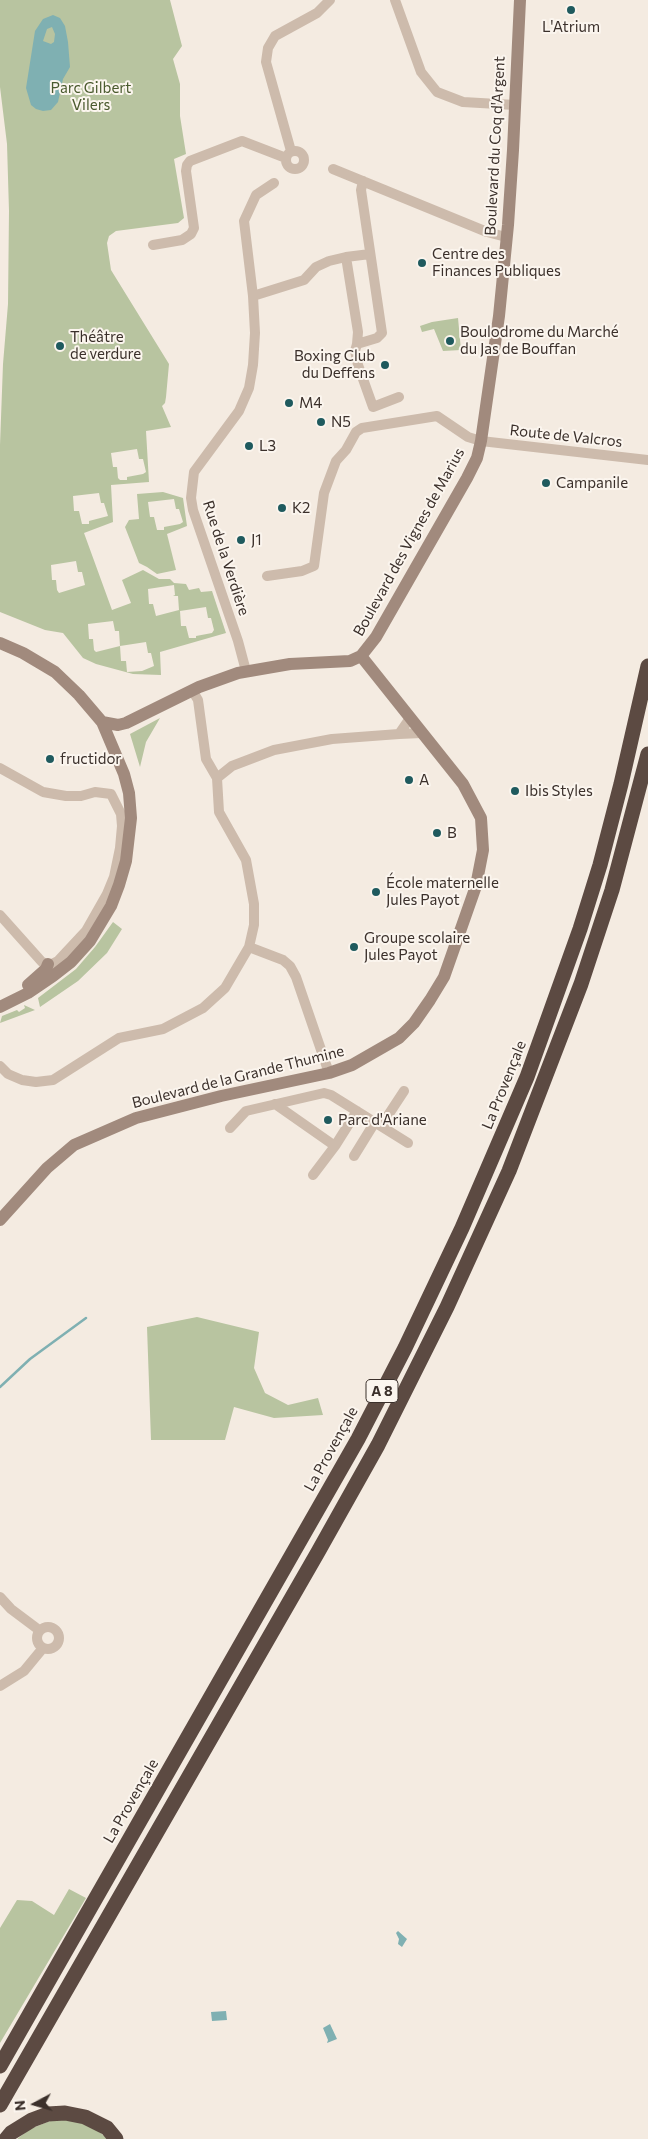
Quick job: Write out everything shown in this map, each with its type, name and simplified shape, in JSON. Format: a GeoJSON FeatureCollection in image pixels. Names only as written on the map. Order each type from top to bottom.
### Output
{"type":"FeatureCollection","features":[{"type":"Feature","properties":{"kind":"highway","name":"La Provençale"},"geometry":{"type":"LineString","coordinates":[[0,2066],[358,1439],[405,1348],[462,1228],[527,1077],[570,957],[600,865],[648,666]]}},
{"type":"Feature","properties":{"kind":"highway","name":"A 8"},"geometry":{"type":"LineString","coordinates":[[0,2105],[318,1552],[378,1444],[448,1307],[509,1171],[566,1028],[612,890],[648,754]]}},
{"type":"Feature","properties":{"kind":"highway"},"geometry":{"type":"LineString","coordinates":[[6,2139],[11,2133],[32,2120],[48,2114],[65,2113],[85,2116],[108,2128],[116,2139]]}},
{"type":"Feature","properties":{"kind":"street"},"geometry":{"type":"LineString","coordinates":[[153,245],[182,240],[191,234],[194,228],[186,171],[190,161],[242,140],[289,155],[266,62],[268,48],[279,33],[317,13],[330,0]]}},
{"type":"Feature","properties":{"kind":"street"},"geometry":{"type":"LineString","coordinates":[[396,0],[421,72],[437,92],[463,102],[515,105]]}},
{"type":"Feature","properties":{"kind":"street","name":"Boulevard du Coq d'Argent"},"geometry":{"type":"LineString","coordinates":[[481,442],[498,316],[506,238],[520,0]]}},
{"type":"Feature","properties":{"kind":"street"},"geometry":{"type":"LineString","coordinates":[[333,169],[506,238]]}},
{"type":"Feature","properties":{"kind":"street"},"geometry":{"type":"LineString","coordinates":[[357,344],[378,338],[382,333],[361,190],[364,181]]}},
{"type":"Feature","properties":{"kind":"street","name":"Rue de la Verdière"},"geometry":{"type":"LineString","coordinates":[[246,671],[240,646],[193,510],[191,498],[194,472],[239,411],[248,388],[253,365],[255,333],[253,296],[244,222],[256,195],[274,183]]}},
{"type":"Feature","properties":{"kind":"street"},"geometry":{"type":"LineString","coordinates":[[253,296],[304,280],[316,266],[329,261],[370,254]]}},
{"type":"Feature","properties":{"kind":"street"},"geometry":{"type":"LineString","coordinates":[[346,257],[358,332],[355,352],[373,406],[399,397]]}},
{"type":"Feature","properties":{"kind":"street","name":"Route de Valcros"},"geometry":{"type":"LineString","coordinates":[[268,576],[302,571],[314,566],[324,493],[336,461],[346,450],[356,432],[362,428],[437,416],[468,438],[481,442],[648,460]]}},
{"type":"Feature","properties":{"kind":"street","name":"Boulevard des Vignes de Marius"},"geometry":{"type":"LineString","coordinates":[[361,656],[376,637],[462,487],[477,458],[481,442]]}},
{"type":"Feature","properties":{"kind":"street"},"geometry":{"type":"LineString","coordinates":[[0,643],[24,653],[55,672],[80,695],[102,722],[126,779],[131,818],[126,861],[111,906],[90,941],[71,962],[40,985],[0,1006]]}},
{"type":"Feature","properties":{"kind":"street"},"geometry":{"type":"LineString","coordinates":[[102,722],[118,725],[126,723],[192,690],[220,678],[246,671],[290,664],[350,661],[361,656]]}},
{"type":"Feature","properties":{"kind":"street","name":"Boulevard de la Grande Thumine"},"geometry":{"type":"LineString","coordinates":[[0,1220],[47,1168],[74,1145],[136,1118],[221,1096],[329,1073],[352,1065],[399,1038],[414,1023],[444,977],[476,886],[483,850],[481,818],[463,784],[361,656]]}},
{"type":"Feature","properties":{"kind":"street"},"geometry":{"type":"LineString","coordinates":[[0,1066],[8,1074],[22,1080],[36,1082],[53,1080],[119,1038],[163,1029],[203,1008],[225,988],[249,946],[254,925],[254,904],[248,868],[237,842],[227,830],[219,812],[217,778],[206,759],[199,706],[192,690]]}},
{"type":"Feature","properties":{"kind":"street"},"geometry":{"type":"LineString","coordinates":[[399,734],[410,718]]}},
{"type":"Feature","properties":{"kind":"street"},"geometry":{"type":"LineString","coordinates":[[110,739],[126,723]]}},
{"type":"Feature","properties":{"kind":"street"},"geometry":{"type":"LineString","coordinates":[[217,778],[232,766],[274,750],[332,739],[422,733]]}},
{"type":"Feature","properties":{"kind":"street"},"geometry":{"type":"LineString","coordinates":[[0,768],[43,792],[66,796],[81,796],[95,792],[111,794],[121,814],[122,826],[114,877],[100,908],[86,931],[58,961],[45,963],[33,982],[0,1006]]}},
{"type":"Feature","properties":{"kind":"street"},"geometry":{"type":"LineString","coordinates":[[0,915],[45,963]]}},
{"type":"Feature","properties":{"kind":"street"},"geometry":{"type":"LineString","coordinates":[[249,946],[283,960],[290,966],[296,977],[329,1073]]}},
{"type":"Feature","properties":{"kind":"street"},"geometry":{"type":"LineString","coordinates":[[354,1156],[404,1091]]}},
{"type":"Feature","properties":{"kind":"street"},"geometry":{"type":"LineString","coordinates":[[230,1128],[246,1111],[324,1093],[331,1095],[408,1143]]}},
{"type":"Feature","properties":{"kind":"street"},"geometry":{"type":"LineString","coordinates":[[275,1104],[335,1146]]}},
{"type":"Feature","properties":{"kind":"street"},"geometry":{"type":"LineString","coordinates":[[313,1176],[357,1111]]}},
{"type":"Feature","properties":{"kind":"street"},"geometry":{"type":"LineString","coordinates":[[0,1597],[12,1609],[40,1630]]}},
{"type":"Feature","properties":{"kind":"street"},"geometry":{"type":"LineString","coordinates":[[49,1626],[54,1628],[60,1635],[57,1645],[53,1648],[43,1648],[38,1644],[37,1638],[40,1630],[49,1626]]}},
{"type":"Feature","properties":{"kind":"street"},"geometry":{"type":"LineString","coordinates":[[0,1686],[24,1671],[43,1648]]}},
{"type":"Feature","properties":{"kind":"green space","name":"Parc Gilbert Vilers"},"geometry":{"type":"Polygon","coordinates":[[[0,0],[170,0],[182,46],[173,59],[180,84],[180,116],[186,154],[174,159],[184,218],[178,223],[116,231],[109,236],[107,243],[111,270],[169,364],[165,403],[162,406],[171,427],[146,431],[149,482],[111,485],[113,522],[84,533],[112,610],[131,603],[122,580],[143,570],[159,579],[170,579],[174,583],[186,584],[189,590],[199,588],[201,592],[212,591],[226,633],[160,652],[161,675],[133,674],[96,664],[83,658],[63,633],[45,630],[0,612],[0,445],[3,364],[8,304],[9,211],[7,144],[0,87],[0,0]],[[137,449],[111,453],[113,467],[117,467],[120,480],[127,480],[127,477],[146,472],[143,459],[139,459],[137,449]],[[99,493],[73,496],[74,511],[79,511],[82,524],[89,524],[89,521],[108,516],[104,503],[101,503],[99,493]],[[76,561],[51,565],[52,580],[56,580],[59,593],[85,585],[82,572],[78,572],[76,561]],[[174,585],[148,589],[149,604],[153,604],[156,616],[179,610],[178,596],[173,596],[175,595],[174,585]],[[206,607],[180,611],[181,626],[186,626],[189,638],[212,633],[214,630],[211,618],[208,618],[206,607]],[[113,621],[88,624],[89,639],[93,639],[96,652],[120,646],[119,631],[115,631],[113,621]],[[146,642],[120,646],[121,661],[126,661],[127,672],[142,671],[154,666],[151,653],[148,653],[146,642]]]}},
{"type":"Feature","properties":{"kind":"green space","name":"Boulodrome du Marché du Jas de Bouffan"},"geometry":{"type":"Polygon","coordinates":[[[458,318],[461,350],[443,351],[434,329],[422,332],[420,326],[432,322],[458,318]]]}},
{"type":"Feature","properties":{"kind":"green space"},"geometry":{"type":"Polygon","coordinates":[[[163,492],[183,498],[187,526],[167,534],[176,570],[157,574],[139,563],[125,527],[129,520],[139,519],[137,494],[163,492]],[[174,499],[148,502],[150,517],[154,517],[157,530],[164,530],[164,527],[183,522],[179,509],[176,509],[174,499]]]}},
{"type":"Feature","properties":{"kind":"green space"},"geometry":{"type":"Polygon","coordinates":[[[160,718],[146,742],[140,767],[130,734],[160,718]]]}},
{"type":"Feature","properties":{"kind":"green space"},"geometry":{"type":"Polygon","coordinates":[[[113,922],[122,929],[107,953],[78,981],[40,1007],[38,998],[76,969],[113,922]]]}},
{"type":"Feature","properties":{"kind":"green space"},"geometry":{"type":"Polygon","coordinates":[[[24,1005],[35,1010],[0,1023],[2,1016],[17,1010],[19,1012],[25,1008],[24,1005]]]}},
{"type":"Feature","properties":{"kind":"green space"},"geometry":{"type":"Polygon","coordinates":[[[197,1317],[259,1332],[254,1368],[265,1393],[288,1405],[318,1398],[323,1415],[274,1418],[234,1407],[225,1440],[151,1440],[147,1327],[197,1317]]]}},
{"type":"Feature","properties":{"kind":"green space"},"geometry":{"type":"Polygon","coordinates":[[[69,1889],[86,1898],[0,2043],[0,1928],[17,1900],[32,1901],[54,1915],[69,1889]]]}},
{"type":"Feature","properties":{"kind":"green space"},"geometry":{"type":"Polygon","coordinates":[[[71,2119],[93,2127],[108,2139],[17,2139],[30,2129],[50,2121],[71,2119]]]}},
{"type":"Feature","properties":{"kind":"water"},"geometry":{"type":"Polygon","coordinates":[[[53,15],[60,18],[65,26],[70,67],[63,79],[58,102],[51,110],[43,111],[31,105],[26,88],[35,31],[43,19],[53,15]],[[52,27],[47,29],[43,41],[51,44],[54,42],[55,34],[52,27]]]}},
{"type":"Feature","properties":{"kind":"water"},"geometry":{"type":"Polygon","coordinates":[[[398,1931],[407,1939],[402,1947],[398,1944],[399,1939],[396,1933],[398,1931]]]}},
{"type":"Feature","properties":{"kind":"water"},"geometry":{"type":"Polygon","coordinates":[[[226,2011],[227,2020],[212,2021],[211,2012],[226,2011]]]}},
{"type":"Feature","properties":{"kind":"water"},"geometry":{"type":"Polygon","coordinates":[[[330,2024],[337,2039],[327,2043],[328,2040],[323,2028],[330,2024]]]}},
{"type":"Feature","properties":{"kind":"waterway"},"geometry":{"type":"LineString","coordinates":[[0,1387],[30,1359],[86,1318]]}},
{"type":"Feature","properties":{"kind":"place","name":"L'Atrium"},"geometry":{"type":"Point","coordinates":[571,10]}},
{"type":"Feature","properties":{"kind":"place","name":"Centre des Finances Publiques"},"geometry":{"type":"Point","coordinates":[422,263]}},
{"type":"Feature","properties":{"kind":"place","name":"Boulodrome du Marché du Jas de Bouffan"},"geometry":{"type":"Point","coordinates":[450,341]}},
{"type":"Feature","properties":{"kind":"place","name":"Théâtre de verdure"},"geometry":{"type":"Point","coordinates":[60,346]}},
{"type":"Feature","properties":{"kind":"place","name":"Boxing Club du Deffens"},"geometry":{"type":"Point","coordinates":[385,365]}},
{"type":"Feature","properties":{"kind":"place","name":"M4"},"geometry":{"type":"Point","coordinates":[289,403]}},
{"type":"Feature","properties":{"kind":"place","name":"N5"},"geometry":{"type":"Point","coordinates":[321,422]}},
{"type":"Feature","properties":{"kind":"place","name":"L3"},"geometry":{"type":"Point","coordinates":[249,446]}},
{"type":"Feature","properties":{"kind":"place","name":"Campanile"},"geometry":{"type":"Point","coordinates":[546,483]}},
{"type":"Feature","properties":{"kind":"place","name":"K2"},"geometry":{"type":"Point","coordinates":[282,508]}},
{"type":"Feature","properties":{"kind":"place","name":"J1"},"geometry":{"type":"Point","coordinates":[241,540]}},
{"type":"Feature","properties":{"kind":"place","name":"fructidor"},"geometry":{"type":"Point","coordinates":[50,759]}},
{"type":"Feature","properties":{"kind":"place","name":"A"},"geometry":{"type":"Point","coordinates":[409,780]}},
{"type":"Feature","properties":{"kind":"place","name":"Ibis Styles"},"geometry":{"type":"Point","coordinates":[515,791]}},
{"type":"Feature","properties":{"kind":"place","name":"B"},"geometry":{"type":"Point","coordinates":[437,833]}},
{"type":"Feature","properties":{"kind":"place","name":"École maternelle Jules Payot"},"geometry":{"type":"Point","coordinates":[376,892]}},
{"type":"Feature","properties":{"kind":"place","name":"Groupe scolaire Jules Payot"},"geometry":{"type":"Point","coordinates":[354,947]}},
{"type":"Feature","properties":{"kind":"place","name":"Parc d'Ariane"},"geometry":{"type":"Point","coordinates":[328,1120]}}]}
